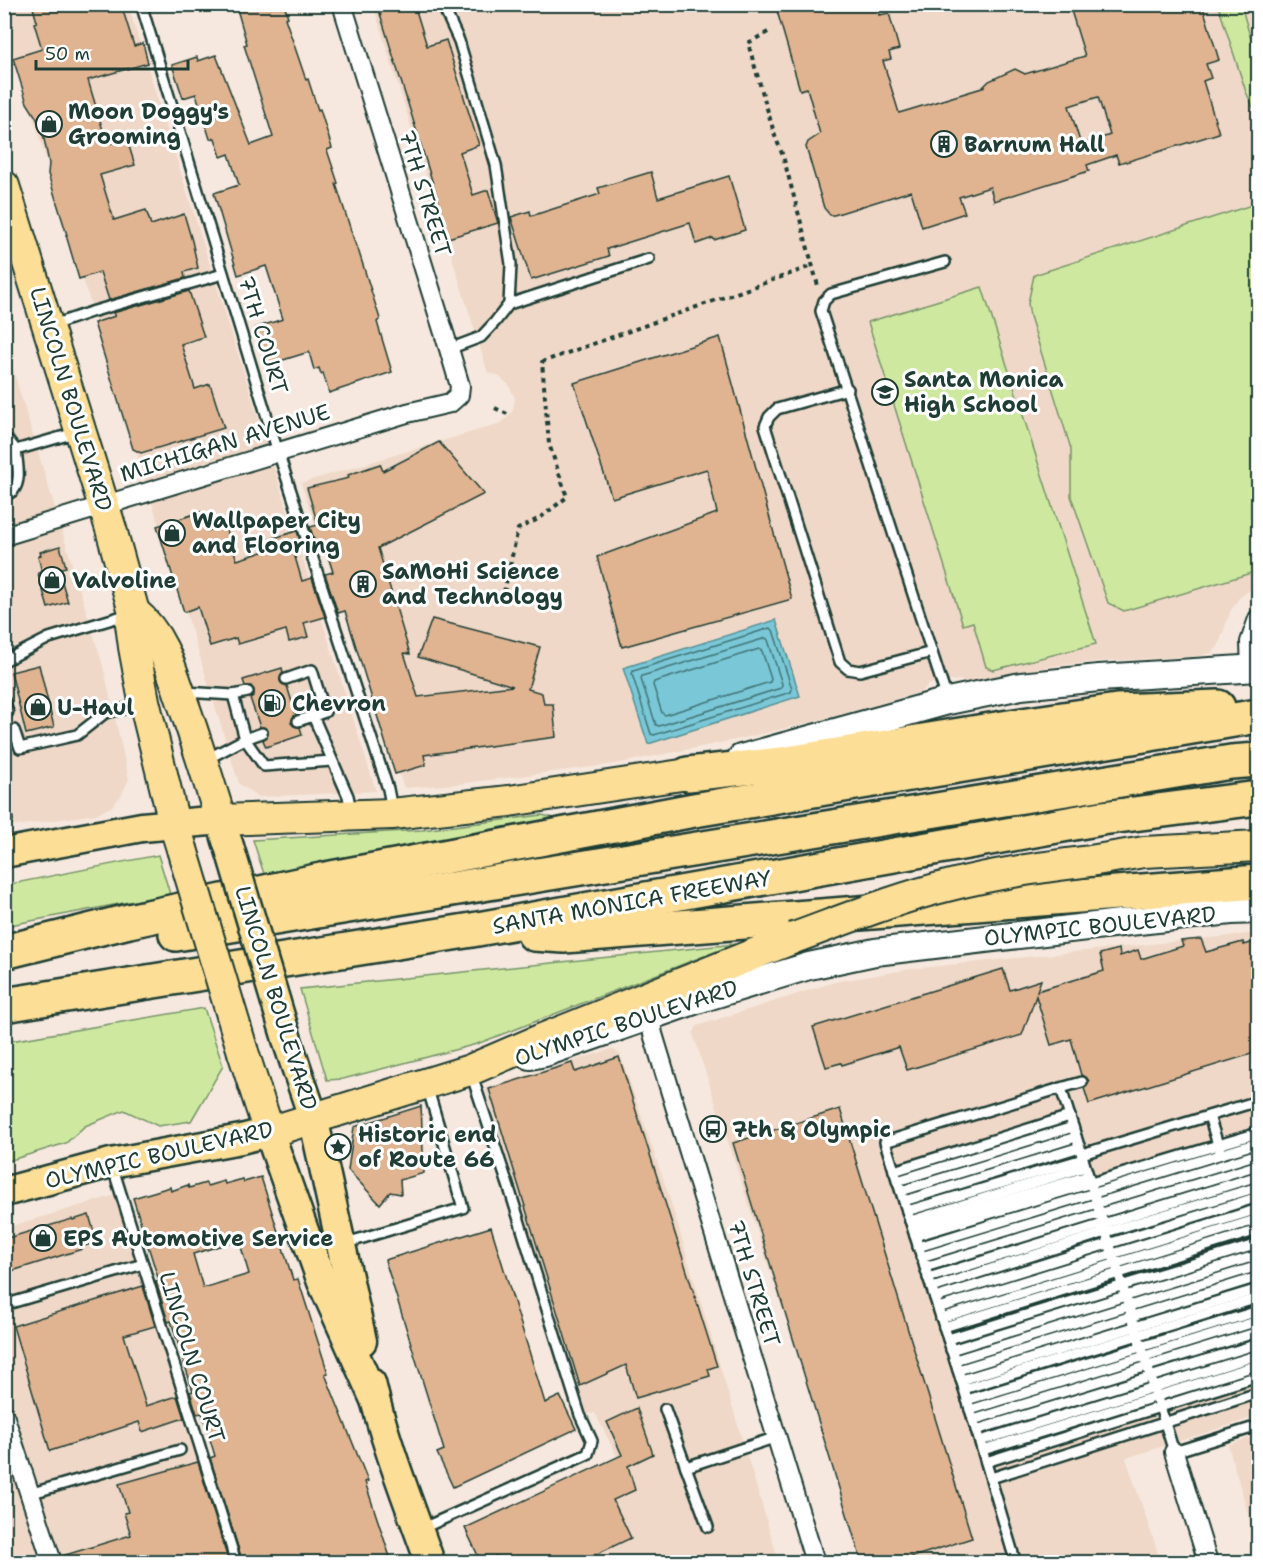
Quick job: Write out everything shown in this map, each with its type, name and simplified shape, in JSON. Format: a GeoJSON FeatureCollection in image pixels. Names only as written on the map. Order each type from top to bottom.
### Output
{"type":"FeatureCollection","features":[{"type":"Feature","properties":{"kind":"highway","name":"LINCOLN BOULEVARD"},"geometry":{"type":"LineString","coordinates":[[4,186],[104,506],[134,612],[131,624],[145,705],[178,836],[269,1132]]}},
{"type":"Feature","properties":{"kind":"highway","name":"LINCOLN BOULEVARD"},"geometry":{"type":"LineString","coordinates":[[134,612],[145,621],[161,645],[203,760],[224,831]]}},
{"type":"Feature","properties":{"kind":"highway"},"geometry":{"type":"LineString","coordinates":[[224,831],[352,815],[392,814],[509,801],[688,774],[782,764],[1117,711],[1258,706]]}},
{"type":"Feature","properties":{"kind":"highway"},"geometry":{"type":"LineString","coordinates":[[4,952],[129,921],[327,879],[694,810],[1258,716]]}},
{"type":"Feature","properties":{"kind":"highway","name":"SANTA MONICA FREEWAY"},"geometry":{"type":"LineString","coordinates":[[4,960],[1208,765],[1258,760]]}},
{"type":"Feature","properties":{"kind":"highway","name":"SANTA MONICA FREEWAY"},"geometry":{"type":"LineString","coordinates":[[4,1005],[472,930],[1102,818],[1258,798]]}},
{"type":"Feature","properties":{"kind":"highway"},"geometry":{"type":"LineString","coordinates":[[470,1070],[551,1035],[795,938],[886,904],[951,885],[1016,871],[1144,852],[1258,846]]}},
{"type":"Feature","properties":{"kind":"highway"},"geometry":{"type":"LineString","coordinates":[[472,930],[564,936],[1258,882]]}},
{"type":"Feature","properties":{"kind":"highway","name":"OLYMPIC BOULEVARD"},"geometry":{"type":"LineString","coordinates":[[269,1132],[470,1070]]}},
{"type":"Feature","properties":{"kind":"main road"},"geometry":{"type":"LineString","coordinates":[[688,774],[948,701],[1021,686],[1099,678],[1255,668]]}},
{"type":"Feature","properties":{"kind":"main road"},"geometry":{"type":"LineString","coordinates":[[4,853],[142,827],[178,836],[224,831]]}},
{"type":"Feature","properties":{"kind":"main road","name":"LINCOLN BOULEVARD"},"geometry":{"type":"LineString","coordinates":[[224,831],[289,1046],[313,1117],[375,1400],[430,1563]]}},
{"type":"Feature","properties":{"kind":"main road","name":"OLYMPIC BOULEVARD"},"geometry":{"type":"LineString","coordinates":[[470,1070],[545,1053],[697,1000],[808,966],[875,952],[1129,921],[1258,910]]}},
{"type":"Feature","properties":{"kind":"main road","name":"LINCOLN BOULEVARD"},"geometry":{"type":"LineString","coordinates":[[269,1132],[322,1282],[375,1400]]}},
{"type":"Feature","properties":{"kind":"main road","name":"OLYMPIC BOULEVARD"},"geometry":{"type":"LineString","coordinates":[[4,1192],[111,1163],[269,1132]]}},
{"type":"Feature","properties":{"kind":"street","name":"7TH STREET"},"geometry":{"type":"LineString","coordinates":[[342,4],[449,349],[460,386],[459,395]]}},
{"type":"Feature","properties":{"kind":"street","name":"MICHIGAN AVENUE"},"geometry":{"type":"LineString","coordinates":[[4,536],[407,413],[450,403],[459,395]]}},
{"type":"Feature","properties":{"kind":"street"},"geometry":{"type":"LineString","coordinates":[[1255,668],[1250,642],[1258,619]]}},
{"type":"Feature","properties":{"kind":"street","name":"7TH STREET"},"geometry":{"type":"LineString","coordinates":[[650,1017],[653,1034],[815,1563]]}},
{"type":"Feature","properties":{"kind":"street"},"geometry":{"type":"LineString","coordinates":[[4,1415],[52,1563]]}},
{"type":"Feature","properties":{"kind":"street"},"geometry":{"type":"LineString","coordinates":[[1174,1452],[1208,1563]]}},
{"type":"Feature","properties":{"kind":"lane","name":"7TH COURT"},"geometry":{"type":"LineString","coordinates":[[141,4],[270,427],[388,789],[392,814]]}},
{"type":"Feature","properties":{"kind":"lane"},"geometry":{"type":"LineString","coordinates":[[442,4],[459,41],[495,165],[511,264],[509,304]]}},
{"type":"Feature","properties":{"kind":"lane"},"geometry":{"type":"LineString","coordinates":[[449,349],[482,337],[509,304],[649,259]]}},
{"type":"Feature","properties":{"kind":"lane"},"geometry":{"type":"LineString","coordinates":[[945,262],[831,294],[824,301],[822,311],[948,701]]}},
{"type":"Feature","properties":{"kind":"lane"},"geometry":{"type":"LineString","coordinates":[[48,326],[223,274]]}},
{"type":"Feature","properties":{"kind":"lane"},"geometry":{"type":"LineString","coordinates":[[848,389],[777,409],[769,417],[765,426],[840,662],[848,669],[860,671],[932,652]]}},
{"type":"Feature","properties":{"kind":"lane"},"geometry":{"type":"LineString","coordinates":[[16,450],[80,432]]}},
{"type":"Feature","properties":{"kind":"lane"},"geometry":{"type":"LineString","coordinates":[[4,438],[16,450],[18,476],[16,487],[4,496]]}},
{"type":"Feature","properties":{"kind":"lane"},"geometry":{"type":"LineString","coordinates":[[4,661],[49,638],[134,612]]}},
{"type":"Feature","properties":{"kind":"lane"},"geometry":{"type":"LineString","coordinates":[[286,679],[312,670],[325,712],[298,721]]}},
{"type":"Feature","properties":{"kind":"lane"},"geometry":{"type":"LineString","coordinates":[[179,691],[233,695],[248,692]]}},
{"type":"Feature","properties":{"kind":"lane"},"geometry":{"type":"LineString","coordinates":[[233,695],[245,739],[264,766],[332,761]]}},
{"type":"Feature","properties":{"kind":"lane"},"geometry":{"type":"LineString","coordinates":[[4,700],[8,712]]}},
{"type":"Feature","properties":{"kind":"lane"},"geometry":{"type":"LineString","coordinates":[[14,730],[20,748],[77,735],[105,713],[145,705]]}},
{"type":"Feature","properties":{"kind":"lane"},"geometry":{"type":"LineString","coordinates":[[314,716],[348,796],[352,815]]}},
{"type":"Feature","properties":{"kind":"lane"},"geometry":{"type":"LineString","coordinates":[[203,760],[262,733]]}},
{"type":"Feature","properties":{"kind":"lane"},"geometry":{"type":"LineString","coordinates":[[418,1530],[588,1454],[592,1441],[580,1415],[470,1070]]}},
{"type":"Feature","properties":{"kind":"lane"},"geometry":{"type":"LineString","coordinates":[[1015,1560],[972,1415],[885,1142],[1082,1082]]}},
{"type":"Feature","properties":{"kind":"lane"},"geometry":{"type":"LineString","coordinates":[[340,1244],[463,1208],[427,1083]]}},
{"type":"Feature","properties":{"kind":"lane"},"geometry":{"type":"LineString","coordinates":[[1061,1088],[1174,1452],[1258,1426]]}},
{"type":"Feature","properties":{"kind":"lane"},"geometry":{"type":"LineString","coordinates":[[913,1228],[1085,1165],[1209,1116],[1258,1101]]}},
{"type":"Feature","properties":{"kind":"lane"},"geometry":{"type":"LineString","coordinates":[[896,1176],[1070,1116]]}},
{"type":"Feature","properties":{"kind":"lane"},"geometry":{"type":"LineString","coordinates":[[956,1365],[1130,1312],[1258,1277],[1254,1245],[1245,1234],[1209,1116]]}},
{"type":"Feature","properties":{"kind":"lane"},"geometry":{"type":"LineString","coordinates":[[896,1176],[1075,1132]]}},
{"type":"Feature","properties":{"kind":"lane"},"geometry":{"type":"LineString","coordinates":[[901,1191],[1075,1132]]}},
{"type":"Feature","properties":{"kind":"lane"},"geometry":{"type":"LineString","coordinates":[[920,1252],[1219,1150],[1258,1133]]}},
{"type":"Feature","properties":{"kind":"lane"},"geometry":{"type":"LineString","coordinates":[[904,1201],[1085,1165],[1219,1150],[1258,1143]]}},
{"type":"Feature","properties":{"kind":"lane"},"geometry":{"type":"LineString","coordinates":[[1226,1170],[1258,1154]]}},
{"type":"Feature","properties":{"kind":"lane","name":"LINCOLN COURT"},"geometry":{"type":"LineString","coordinates":[[111,1163],[236,1563]]}},
{"type":"Feature","properties":{"kind":"lane"},"geometry":{"type":"LineString","coordinates":[[907,1211],[1085,1165]]}},
{"type":"Feature","properties":{"kind":"lane"},"geometry":{"type":"LineString","coordinates":[[913,1228],[1085,1165]]}},
{"type":"Feature","properties":{"kind":"lane"},"geometry":{"type":"LineString","coordinates":[[925,1267],[1099,1209],[1226,1170],[1258,1165]]}},
{"type":"Feature","properties":{"kind":"lane"},"geometry":{"type":"LineString","coordinates":[[933,1293],[1105,1228],[1258,1176]]}},
{"type":"Feature","properties":{"kind":"lane"},"geometry":{"type":"LineString","coordinates":[[933,1293],[1109,1243],[1235,1200],[1258,1187]]}},
{"type":"Feature","properties":{"kind":"lane"},"geometry":{"type":"LineString","coordinates":[[928,1278],[1105,1228],[1258,1197]]}},
{"type":"Feature","properties":{"kind":"lane"},"geometry":{"type":"LineString","coordinates":[[920,1252],[1099,1209]]}},
{"type":"Feature","properties":{"kind":"lane"},"geometry":{"type":"LineString","coordinates":[[944,1328],[1117,1269],[1241,1220],[1258,1209]]}},
{"type":"Feature","properties":{"kind":"lane"},"geometry":{"type":"LineString","coordinates":[[939,1313],[1112,1254],[1241,1220],[1258,1219]]}},
{"type":"Feature","properties":{"kind":"lane"},"geometry":{"type":"LineString","coordinates":[[939,1313],[1117,1269],[1258,1230]]}},
{"type":"Feature","properties":{"kind":"lane"},"geometry":{"type":"LineString","coordinates":[[948,1339],[1254,1245]]}},
{"type":"Feature","properties":{"kind":"lane"},"geometry":{"type":"LineString","coordinates":[[951,1350],[1255,1256]]}},
{"type":"Feature","properties":{"kind":"lane"},"geometry":{"type":"LineString","coordinates":[[4,1305],[143,1264]]}},
{"type":"Feature","properties":{"kind":"lane"},"geometry":{"type":"LineString","coordinates":[[1130,1312],[1257,1266]]}},
{"type":"Feature","properties":{"kind":"lane"},"geometry":{"type":"LineString","coordinates":[[1136,1331],[1258,1288]]}},
{"type":"Feature","properties":{"kind":"lane"},"geometry":{"type":"LineString","coordinates":[[962,1385],[1136,1331],[1258,1298]]}},
{"type":"Feature","properties":{"kind":"lane"},"geometry":{"type":"LineString","coordinates":[[967,1400],[1258,1311]]}},
{"type":"Feature","properties":{"kind":"lane"},"geometry":{"type":"LineString","coordinates":[[972,1415],[1146,1361],[1258,1321]]}},
{"type":"Feature","properties":{"kind":"lane"},"geometry":{"type":"LineString","coordinates":[[1146,1361],[1258,1332]]}},
{"type":"Feature","properties":{"kind":"lane"},"geometry":{"type":"LineString","coordinates":[[976,1430],[1258,1344]]}},
{"type":"Feature","properties":{"kind":"lane"},"geometry":{"type":"LineString","coordinates":[[981,1446],[1154,1386],[1258,1355]]}},
{"type":"Feature","properties":{"kind":"lane"},"geometry":{"type":"LineString","coordinates":[[981,1446],[1258,1365]]}},
{"type":"Feature","properties":{"kind":"lane"},"geometry":{"type":"LineString","coordinates":[[986,1462],[1258,1376]]}},
{"type":"Feature","properties":{"kind":"lane"},"geometry":{"type":"LineString","coordinates":[[991,1478],[1258,1393]]}},
{"type":"Feature","properties":{"kind":"lane"},"geometry":{"type":"LineString","coordinates":[[665,1409],[708,1527]]}},
{"type":"Feature","properties":{"kind":"lane"},"geometry":{"type":"LineString","coordinates":[[686,1467],[777,1437]]}},
{"type":"Feature","properties":{"kind":"lane"},"geometry":{"type":"LineString","coordinates":[[30,1494],[180,1450]]}},
{"type":"Feature","properties":{"kind":"path"},"geometry":{"type":"LineString","coordinates":[[768,32],[748,42],[824,301]]}},
{"type":"Feature","properties":{"kind":"path"},"geometry":{"type":"LineString","coordinates":[[504,592],[518,529],[540,518],[567,497],[549,444],[542,362],[812,266]]}},
{"type":"Feature","properties":{"kind":"path"},"geometry":{"type":"LineString","coordinates":[[495,408],[509,415]]}},
{"type":"Feature","properties":{"kind":"shaded area"},"geometry":{"type":"Polygon","coordinates":[[[4,5],[128,5],[376,791],[259,797],[239,784],[5,26],[4,5]]]}},
{"type":"Feature","properties":{"kind":"shaded area","name":"Santa Monica High School"},"geometry":{"type":"Polygon","coordinates":[[[373,5],[1258,5],[1258,584],[1239,598],[1230,612],[1218,647],[1211,653],[1200,656],[1052,666],[965,682],[959,680],[929,684],[921,692],[828,718],[740,739],[615,764],[457,784],[404,788],[301,483],[499,424],[513,410],[515,399],[509,385],[497,375],[488,373],[373,5]]]}},
{"type":"Feature","properties":{"kind":"shaded area"},"geometry":{"type":"Polygon","coordinates":[[[4,340],[103,666],[129,779],[121,796],[111,807],[96,814],[15,826],[4,792],[4,340]]]}},
{"type":"Feature","properties":{"kind":"shaded area"},"geometry":{"type":"Polygon","coordinates":[[[1258,933],[1258,1416],[1126,1458],[1161,1562],[865,1562],[693,1034],[697,1026],[835,982],[911,969],[1258,933]]]}},
{"type":"Feature","properties":{"kind":"shaded area"},"geometry":{"type":"Polygon","coordinates":[[[612,1049],[620,1054],[668,1193],[779,1562],[480,1562],[634,1490],[595,1413],[580,1415],[485,1088],[612,1049]]]}},
{"type":"Feature","properties":{"kind":"shaded area"},"geometry":{"type":"Polygon","coordinates":[[[116,1195],[227,1553],[207,1562],[5,1562],[5,1228],[116,1195]]]}},
{"type":"Feature","properties":{"kind":"shaded area"},"geometry":{"type":"Polygon","coordinates":[[[1258,1435],[1258,1548],[1228,1445],[1258,1435]]]}},
{"type":"Feature","properties":{"kind":"green space"},"geometry":{"type":"Polygon","coordinates":[[[1218,5],[1241,5],[1258,64],[1258,117],[1246,92],[1218,5]]]}},
{"type":"Feature","properties":{"kind":"green space"},"geometry":{"type":"Polygon","coordinates":[[[1258,203],[1258,571],[1124,611],[1108,603],[1071,496],[1071,449],[1030,316],[1028,303],[1034,275],[1258,203]]]}},
{"type":"Feature","properties":{"kind":"green space"},"geometry":{"type":"Polygon","coordinates":[[[982,287],[1096,644],[993,670],[986,667],[973,622],[963,625],[868,322],[982,287]]]}},
{"type":"Feature","properties":{"kind":"green space"},"geometry":{"type":"Polygon","coordinates":[[[542,815],[558,819],[264,874],[253,840],[422,830],[542,815]]]}},
{"type":"Feature","properties":{"kind":"green space"},"geometry":{"type":"Polygon","coordinates":[[[158,855],[170,894],[5,926],[5,885],[158,855]]]}},
{"type":"Feature","properties":{"kind":"green space"},"geometry":{"type":"Polygon","coordinates":[[[735,944],[477,1044],[343,1079],[327,1080],[300,989],[735,944]]]}},
{"type":"Feature","properties":{"kind":"green space"},"geometry":{"type":"Polygon","coordinates":[[[204,1008],[223,1066],[191,1121],[158,1126],[124,1110],[85,1126],[66,1143],[5,1162],[5,1042],[204,1008]]]}},
{"type":"Feature","properties":{"kind":"water"},"geometry":{"type":"Polygon","coordinates":[[[776,620],[800,696],[648,744],[623,668],[776,620]]]}},
{"type":"Feature","properties":{"kind":"building"},"geometry":{"type":"Polygon","coordinates":[[[32,4],[121,4],[134,46],[143,43],[148,63],[88,80],[107,144],[127,140],[135,165],[100,175],[114,220],[146,210],[151,225],[184,214],[198,268],[184,272],[185,278],[109,300],[100,272],[79,279],[48,174],[49,163],[43,134],[27,103],[13,58],[42,49],[34,23],[37,22],[32,4]]]}},
{"type":"Feature","properties":{"kind":"building"},"geometry":{"type":"Polygon","coordinates":[[[239,4],[284,4],[288,17],[285,18],[306,80],[308,79],[318,110],[320,109],[332,148],[327,150],[338,183],[336,184],[380,319],[377,322],[392,372],[329,393],[323,373],[321,374],[319,368],[314,370],[309,352],[267,365],[255,328],[283,319],[266,266],[238,275],[214,193],[239,185],[229,154],[221,157],[215,138],[210,139],[196,94],[183,98],[172,65],[197,57],[198,61],[216,55],[251,145],[273,137],[244,45],[247,44],[237,9],[240,8],[239,4]]]}},
{"type":"Feature","properties":{"kind":"building"},"geometry":{"type":"Polygon","coordinates":[[[377,4],[414,4],[427,46],[446,40],[479,145],[460,152],[473,195],[488,190],[498,223],[448,238],[377,4]]]}},
{"type":"Feature","properties":{"kind":"building"},"geometry":{"type":"Polygon","coordinates":[[[775,4],[877,4],[879,15],[889,13],[899,49],[889,52],[891,59],[883,61],[899,113],[982,88],[989,81],[1015,69],[1025,74],[1085,56],[1069,4],[1202,4],[1219,60],[1206,64],[1211,78],[1203,81],[1219,133],[1126,162],[1119,163],[1116,155],[1087,165],[1089,171],[994,201],[990,187],[959,197],[965,213],[922,227],[911,191],[830,215],[824,208],[806,147],[808,142],[820,134],[807,88],[800,90],[775,4]],[[1098,97],[1069,106],[1081,145],[1110,135],[1098,97]]]}},
{"type":"Feature","properties":{"kind":"building"},"geometry":{"type":"Polygon","coordinates":[[[651,172],[658,198],[729,176],[745,230],[696,244],[690,223],[607,249],[609,256],[531,280],[511,217],[530,211],[531,216],[600,194],[598,188],[651,172]]]}},
{"type":"Feature","properties":{"kind":"building"},"geometry":{"type":"Polygon","coordinates":[[[189,291],[204,337],[181,344],[195,389],[210,384],[224,428],[141,453],[133,449],[94,323],[115,316],[113,313],[189,291]]]}},
{"type":"Feature","properties":{"kind":"building"},"geometry":{"type":"Polygon","coordinates":[[[720,337],[792,599],[622,647],[597,557],[717,513],[707,469],[612,498],[574,383],[720,337]]]}},
{"type":"Feature","properties":{"kind":"building","name":"SaMoHi Science and Technology"},"geometry":{"type":"Polygon","coordinates":[[[439,442],[484,494],[378,548],[410,654],[404,653],[418,697],[513,686],[418,657],[432,619],[540,647],[528,689],[542,693],[544,704],[553,704],[556,737],[424,755],[426,765],[395,774],[345,611],[338,613],[325,574],[333,572],[323,540],[315,543],[310,527],[318,525],[307,488],[349,478],[348,475],[380,464],[383,471],[439,442]]]}},
{"type":"Feature","properties":{"kind":"building"},"geometry":{"type":"Polygon","coordinates":[[[201,512],[207,531],[225,525],[237,560],[269,550],[267,540],[297,531],[302,547],[293,550],[302,581],[312,578],[325,617],[304,623],[308,637],[289,642],[286,630],[238,644],[236,638],[210,646],[198,607],[184,612],[157,526],[201,512]]]}},
{"type":"Feature","properties":{"kind":"building"},"geometry":{"type":"Polygon","coordinates":[[[60,546],[66,567],[58,569],[68,602],[48,608],[38,573],[42,572],[38,556],[41,555],[40,552],[60,546]]]}},
{"type":"Feature","properties":{"kind":"building"},"geometry":{"type":"Polygon","coordinates":[[[39,665],[54,727],[26,734],[11,672],[39,665]]]}},
{"type":"Feature","properties":{"kind":"building"},"geometry":{"type":"Polygon","coordinates":[[[282,668],[280,681],[287,686],[296,715],[291,723],[300,727],[302,735],[266,747],[263,740],[267,737],[268,731],[260,727],[250,698],[254,695],[254,690],[251,686],[245,686],[243,680],[282,668]]]}},
{"type":"Feature","properties":{"kind":"building"},"geometry":{"type":"Polygon","coordinates":[[[1201,939],[1206,952],[1243,942],[1244,945],[1258,941],[1258,1052],[1089,1104],[1084,1088],[1089,1081],[1081,1075],[1071,1039],[1051,1045],[1036,996],[1022,1035],[907,1070],[899,1047],[842,1065],[841,1063],[826,1067],[813,1027],[1003,969],[1010,990],[1041,980],[1037,991],[1104,971],[1100,954],[1119,949],[1120,956],[1138,950],[1141,959],[1183,946],[1181,941],[1201,939]]]}},
{"type":"Feature","properties":{"kind":"building"},"geometry":{"type":"Polygon","coordinates":[[[619,1057],[717,1366],[708,1369],[710,1376],[636,1398],[626,1365],[580,1386],[489,1089],[572,1063],[575,1072],[619,1057]]]}},
{"type":"Feature","properties":{"kind":"building"},"geometry":{"type":"Polygon","coordinates":[[[421,1106],[424,1173],[400,1180],[401,1194],[390,1192],[380,1204],[348,1170],[354,1127],[421,1106]]]}},
{"type":"Feature","properties":{"kind":"building"},"geometry":{"type":"Polygon","coordinates":[[[840,1109],[972,1538],[894,1563],[862,1563],[733,1143],[840,1109]]]}},
{"type":"Feature","properties":{"kind":"building"},"geometry":{"type":"Polygon","coordinates":[[[261,1177],[293,1280],[298,1279],[328,1373],[325,1374],[368,1481],[365,1482],[392,1563],[243,1563],[210,1458],[215,1456],[202,1413],[197,1414],[190,1392],[193,1391],[171,1321],[168,1322],[156,1282],[159,1281],[133,1198],[170,1187],[171,1191],[188,1185],[189,1188],[206,1183],[207,1186],[243,1179],[244,1182],[261,1177]],[[239,1240],[193,1254],[203,1288],[249,1274],[239,1240]]]}},
{"type":"Feature","properties":{"kind":"building"},"geometry":{"type":"Polygon","coordinates":[[[89,1215],[97,1242],[12,1271],[4,1247],[4,1239],[89,1215]]]}},
{"type":"Feature","properties":{"kind":"building"},"geometry":{"type":"Polygon","coordinates":[[[491,1227],[545,1403],[560,1396],[576,1429],[453,1487],[437,1453],[444,1450],[385,1260],[491,1227]]]}},
{"type":"Feature","properties":{"kind":"building"},"geometry":{"type":"Polygon","coordinates":[[[143,1286],[155,1326],[124,1335],[146,1406],[177,1396],[184,1418],[142,1432],[139,1422],[50,1451],[13,1326],[143,1286]]]}},
{"type":"Feature","properties":{"kind":"building"},"geometry":{"type":"Polygon","coordinates":[[[637,1408],[653,1454],[628,1466],[635,1490],[613,1500],[631,1538],[578,1563],[499,1563],[496,1556],[481,1562],[465,1528],[622,1455],[607,1422],[637,1408]]]}},
{"type":"Feature","properties":{"kind":"building"},"geometry":{"type":"Polygon","coordinates":[[[198,1462],[229,1563],[63,1563],[62,1556],[131,1535],[124,1513],[128,1512],[119,1484],[198,1462]]]}},
{"type":"Feature","properties":{"kind":"place","name":"Moon Doggy's Grooming"},"geometry":{"type":"Point","coordinates":[49,124]}},
{"type":"Feature","properties":{"kind":"place","name":"Barnum Hall"},"geometry":{"type":"Point","coordinates":[944,144]}},
{"type":"Feature","properties":{"kind":"place","name":"Santa Monica High School"},"geometry":{"type":"Point","coordinates":[885,392]}},
{"type":"Feature","properties":{"kind":"place","name":"Wallpaper City and Flooring"},"geometry":{"type":"Point","coordinates":[172,533]}},
{"type":"Feature","properties":{"kind":"place","name":"Valvoline"},"geometry":{"type":"Point","coordinates":[52,580]}},
{"type":"Feature","properties":{"kind":"place","name":"SaMoHi Science and Technology"},"geometry":{"type":"Point","coordinates":[363,584]}},
{"type":"Feature","properties":{"kind":"place","name":"Chevron"},"geometry":{"type":"Point","coordinates":[272,703]}},
{"type":"Feature","properties":{"kind":"place","name":"U-Haul"},"geometry":{"type":"Point","coordinates":[38,707]}},
{"type":"Feature","properties":{"kind":"place","name":"7th & Olympic"},"geometry":{"type":"Point","coordinates":[713,1129]}},
{"type":"Feature","properties":{"kind":"place","name":"Historic end of Route 66"},"geometry":{"type":"Point","coordinates":[338,1147]}},
{"type":"Feature","properties":{"kind":"place","name":"EPS Automotive Service"},"geometry":{"type":"Point","coordinates":[43,1238]}}]}
